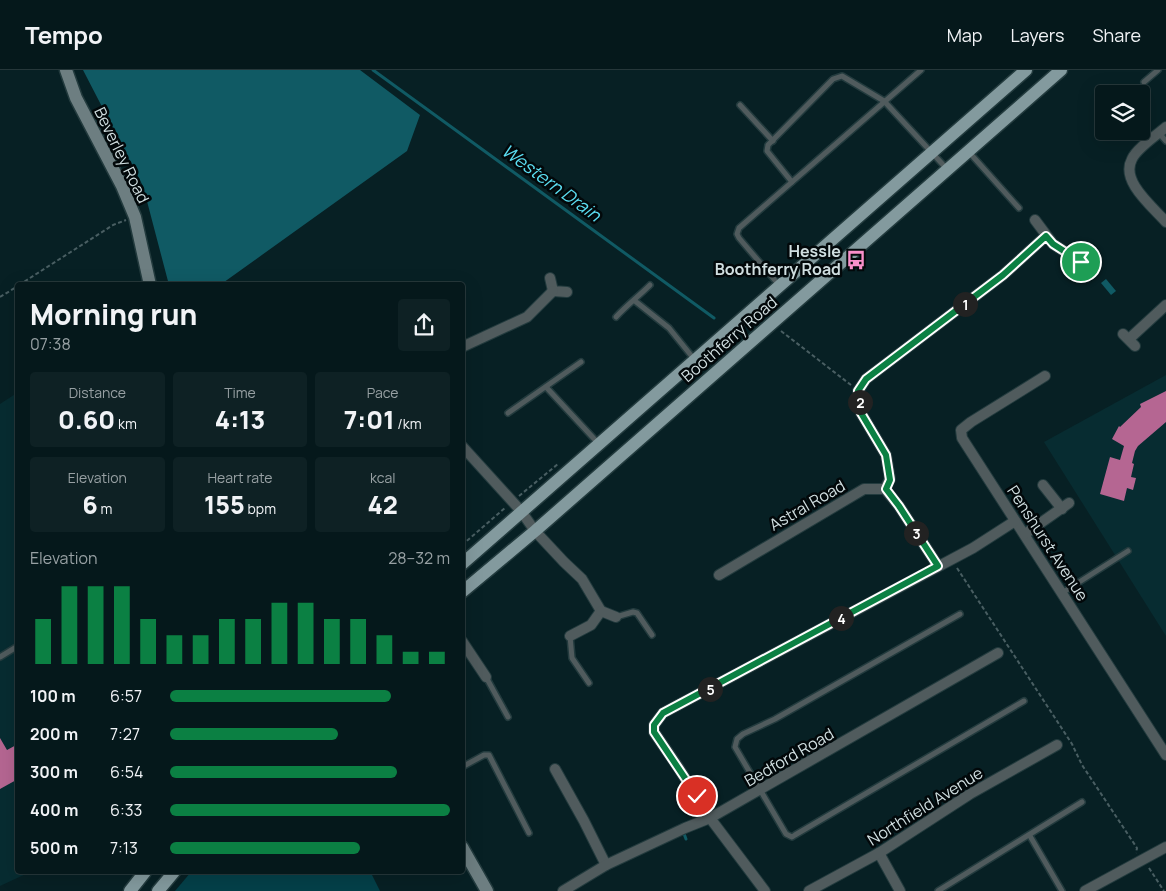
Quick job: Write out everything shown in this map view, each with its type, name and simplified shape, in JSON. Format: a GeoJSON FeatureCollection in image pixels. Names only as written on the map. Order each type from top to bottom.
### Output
{"type":"FeatureCollection","features":[{"type":"Feature","properties":{"kind":"main road","name":"Beverley Road"},"geometry":{"type":"LineString","coordinates":[[66,70],[76,98],[122,186],[135,217],[149,282]]}},
{"type":"Feature","properties":{"kind":"main road","name":"Boothferry Road"},"geometry":{"type":"LineString","coordinates":[[465,561],[1026,70]]}},
{"type":"Feature","properties":{"kind":"main road","name":"Boothferry Road"},"geometry":{"type":"LineString","coordinates":[[465,589],[535,531],[1061,70]]}},
{"type":"Feature","properties":{"kind":"main road"},"geometry":{"type":"LineString","coordinates":[[465,852],[487,891]]}},
{"type":"Feature","properties":{"kind":"main road"},"geometry":{"type":"LineString","coordinates":[[130,891],[143,874]]}},
{"type":"Feature","properties":{"kind":"main road"},"geometry":{"type":"LineString","coordinates":[[158,891],[172,874]]}},
{"type":"Feature","properties":{"kind":"street"},"geometry":{"type":"LineString","coordinates":[[1164,134],[1132,158],[1128,172],[1132,183],[1166,222]]}},
{"type":"Feature","properties":{"kind":"street"},"geometry":{"type":"LineString","coordinates":[[1035,220],[1053,244],[1081,262]]}},
{"type":"Feature","properties":{"kind":"street"},"geometry":{"type":"LineString","coordinates":[[938,566],[886,489],[890,480],[886,455],[861,413],[858,391],[866,379],[1003,275],[1046,236]]}},
{"type":"Feature","properties":{"kind":"street"},"geometry":{"type":"LineString","coordinates":[[550,278],[553,291]]}},
{"type":"Feature","properties":{"kind":"street"},"geometry":{"type":"LineString","coordinates":[[553,291],[567,292]]}},
{"type":"Feature","properties":{"kind":"street"},"geometry":{"type":"LineString","coordinates":[[465,346],[528,317],[553,291]]}},
{"type":"Feature","properties":{"kind":"street"},"geometry":{"type":"LineString","coordinates":[[1129,340],[1166,305]]}},
{"type":"Feature","properties":{"kind":"street","name":"Penshurst Avenue"},"geometry":{"type":"LineString","coordinates":[[1045,376],[971,422],[961,430],[962,438],[1166,755]]}},
{"type":"Feature","properties":{"kind":"street"},"geometry":{"type":"LineString","coordinates":[[465,449],[521,511],[535,531],[582,579],[601,610],[616,616]]}},
{"type":"Feature","properties":{"kind":"street"},"geometry":{"type":"LineString","coordinates":[[1025,534],[1065,506],[1043,485]]}},
{"type":"Feature","properties":{"kind":"street","name":"Astral Road"},"geometry":{"type":"LineString","coordinates":[[719,575],[864,489],[886,489]]}},
{"type":"Feature","properties":{"kind":"street"},"geometry":{"type":"LineString","coordinates":[[765,891],[710,818],[654,732],[654,725],[663,713],[973,548],[1015,521]]}},
{"type":"Feature","properties":{"kind":"street"},"geometry":{"type":"LineString","coordinates":[[570,636],[592,625],[601,610]]}},
{"type":"Feature","properties":{"kind":"street"},"geometry":{"type":"LineString","coordinates":[[465,646],[486,677]]}},
{"type":"Feature","properties":{"kind":"street","name":"Bedford Road"},"geometry":{"type":"LineString","coordinates":[[563,891],[606,865],[710,818],[998,653]]}},
{"type":"Feature","properties":{"kind":"street","name":"Northfield Avenue"},"geometry":{"type":"LineString","coordinates":[[809,891],[879,853],[970,794],[1057,745]]}},
{"type":"Feature","properties":{"kind":"street"},"geometry":{"type":"LineString","coordinates":[[555,769],[606,865]]}},
{"type":"Feature","properties":{"kind":"street"},"geometry":{"type":"LineString","coordinates":[[1085,891],[1166,847]]}},
{"type":"Feature","properties":{"kind":"street"},"geometry":{"type":"LineString","coordinates":[[879,853],[900,891]]}},
{"type":"Feature","properties":{"kind":"lane"},"geometry":{"type":"LineString","coordinates":[[840,70],[842,76],[884,102],[948,169]]}},
{"type":"Feature","properties":{"kind":"lane"},"geometry":{"type":"LineString","coordinates":[[780,285],[737,234],[738,228],[921,70]]}},
{"type":"Feature","properties":{"kind":"lane"},"geometry":{"type":"LineString","coordinates":[[1144,82],[1158,70]]}},
{"type":"Feature","properties":{"kind":"lane"},"geometry":{"type":"LineString","coordinates":[[792,182],[767,151],[768,145],[833,79],[842,76]]}},
{"type":"Feature","properties":{"kind":"lane"},"geometry":{"type":"LineString","coordinates":[[740,105],[773,141]]}},
{"type":"Feature","properties":{"kind":"lane"},"geometry":{"type":"LineString","coordinates":[[968,151],[1019,208]]}},
{"type":"Feature","properties":{"kind":"lane"},"geometry":{"type":"LineString","coordinates":[[616,316],[650,285]]}},
{"type":"Feature","properties":{"kind":"lane"},"geometry":{"type":"LineString","coordinates":[[635,300],[668,328],[695,360]]}},
{"type":"Feature","properties":{"kind":"lane"},"geometry":{"type":"LineString","coordinates":[[508,413],[581,362]]}},
{"type":"Feature","properties":{"kind":"lane"},"geometry":{"type":"LineString","coordinates":[[546,387],[598,444]]}},
{"type":"Feature","properties":{"kind":"lane"},"geometry":{"type":"LineString","coordinates":[[1062,593],[1128,551]]}},
{"type":"Feature","properties":{"kind":"lane"},"geometry":{"type":"LineString","coordinates":[[616,616],[633,612],[637,613],[652,635]]}},
{"type":"Feature","properties":{"kind":"lane"},"geometry":{"type":"LineString","coordinates":[[960,614],[737,739],[734,747],[786,834],[792,837],[1024,701]]}},
{"type":"Feature","properties":{"kind":"lane"},"geometry":{"type":"LineString","coordinates":[[570,636],[572,658],[589,684]]}},
{"type":"Feature","properties":{"kind":"lane"},"geometry":{"type":"LineString","coordinates":[[0,657],[15,648]]}},
{"type":"Feature","properties":{"kind":"lane"},"geometry":{"type":"LineString","coordinates":[[486,677],[508,717]]}},
{"type":"Feature","properties":{"kind":"lane"},"geometry":{"type":"LineString","coordinates":[[465,765],[484,755],[489,755],[529,833]]}},
{"type":"Feature","properties":{"kind":"lane"},"geometry":{"type":"LineString","coordinates":[[938,891],[1030,836],[1082,802]]}},
{"type":"Feature","properties":{"kind":"lane"},"geometry":{"type":"LineString","coordinates":[[1030,836],[1062,891]]}},
{"type":"Feature","properties":{"kind":"path"},"geometry":{"type":"LineString","coordinates":[[24,282],[114,225],[135,217]]}},
{"type":"Feature","properties":{"kind":"path"},"geometry":{"type":"LineString","coordinates":[[0,297],[15,288]]}},
{"type":"Feature","properties":{"kind":"path"},"geometry":{"type":"LineString","coordinates":[[776,328],[858,391]]}},
{"type":"Feature","properties":{"kind":"path"},"geometry":{"type":"LineString","coordinates":[[951,559],[1072,744],[1082,765],[1136,848],[1136,858],[1143,859],[1164,891]]}},
{"type":"Feature","properties":{"kind":"shaded area"},"geometry":{"type":"Polygon","coordinates":[[[83,70],[360,70],[420,115],[407,151],[224,282],[168,282],[143,186],[83,70]]]}},
{"type":"Feature","properties":{"kind":"shaded area"},"geometry":{"type":"Polygon","coordinates":[[[1106,279],[1116,291],[1111,295],[1101,283],[1106,279]]]}},
{"type":"Feature","properties":{"kind":"shaded area"},"geometry":{"type":"Polygon","coordinates":[[[1166,375],[1166,636],[1044,442],[1166,375]]]}},
{"type":"Feature","properties":{"kind":"shaded area"},"geometry":{"type":"Polygon","coordinates":[[[15,394],[15,874],[26,874],[0,886],[0,404],[15,394]]]}},
{"type":"Feature","properties":{"kind":"shaded area"},"geometry":{"type":"Polygon","coordinates":[[[189,874],[372,874],[380,891],[175,891],[189,874]]]}},
{"type":"Feature","properties":{"kind":"building"},"geometry":{"type":"Polygon","coordinates":[[[1166,391],[1166,422],[1138,446],[1135,451],[1131,477],[1136,478],[1133,490],[1127,488],[1124,501],[1100,494],[1110,457],[1120,460],[1124,446],[1112,439],[1119,426],[1141,407],[1140,404],[1166,391]]]}},
{"type":"Feature","properties":{"kind":"building"},"geometry":{"type":"Polygon","coordinates":[[[0,738],[7,750],[15,746],[15,781],[0,789],[0,738]]]}},
{"type":"Feature","properties":{"kind":"waterway","name":"Western Drain"},"geometry":{"type":"LineString","coordinates":[[373,70],[714,318]]}},
{"type":"Feature","properties":{"kind":"waterway"},"geometry":{"type":"LineString","coordinates":[[683,831],[686,839]]}},
{"type":"Feature","properties":{"kind":"place","name":"Hessle Boothferry Road"},"geometry":{"type":"Point","coordinates":[856,260]}},
{"type":"Feature","properties":{"kind":"route"},"geometry":{"type":"LineString","coordinates":[[697,796],[654,732],[654,725],[663,713],[938,566],[886,489],[890,480],[886,455],[861,413],[858,391],[866,379],[1003,275],[1046,236],[1053,244],[1081,262]]}}]}
